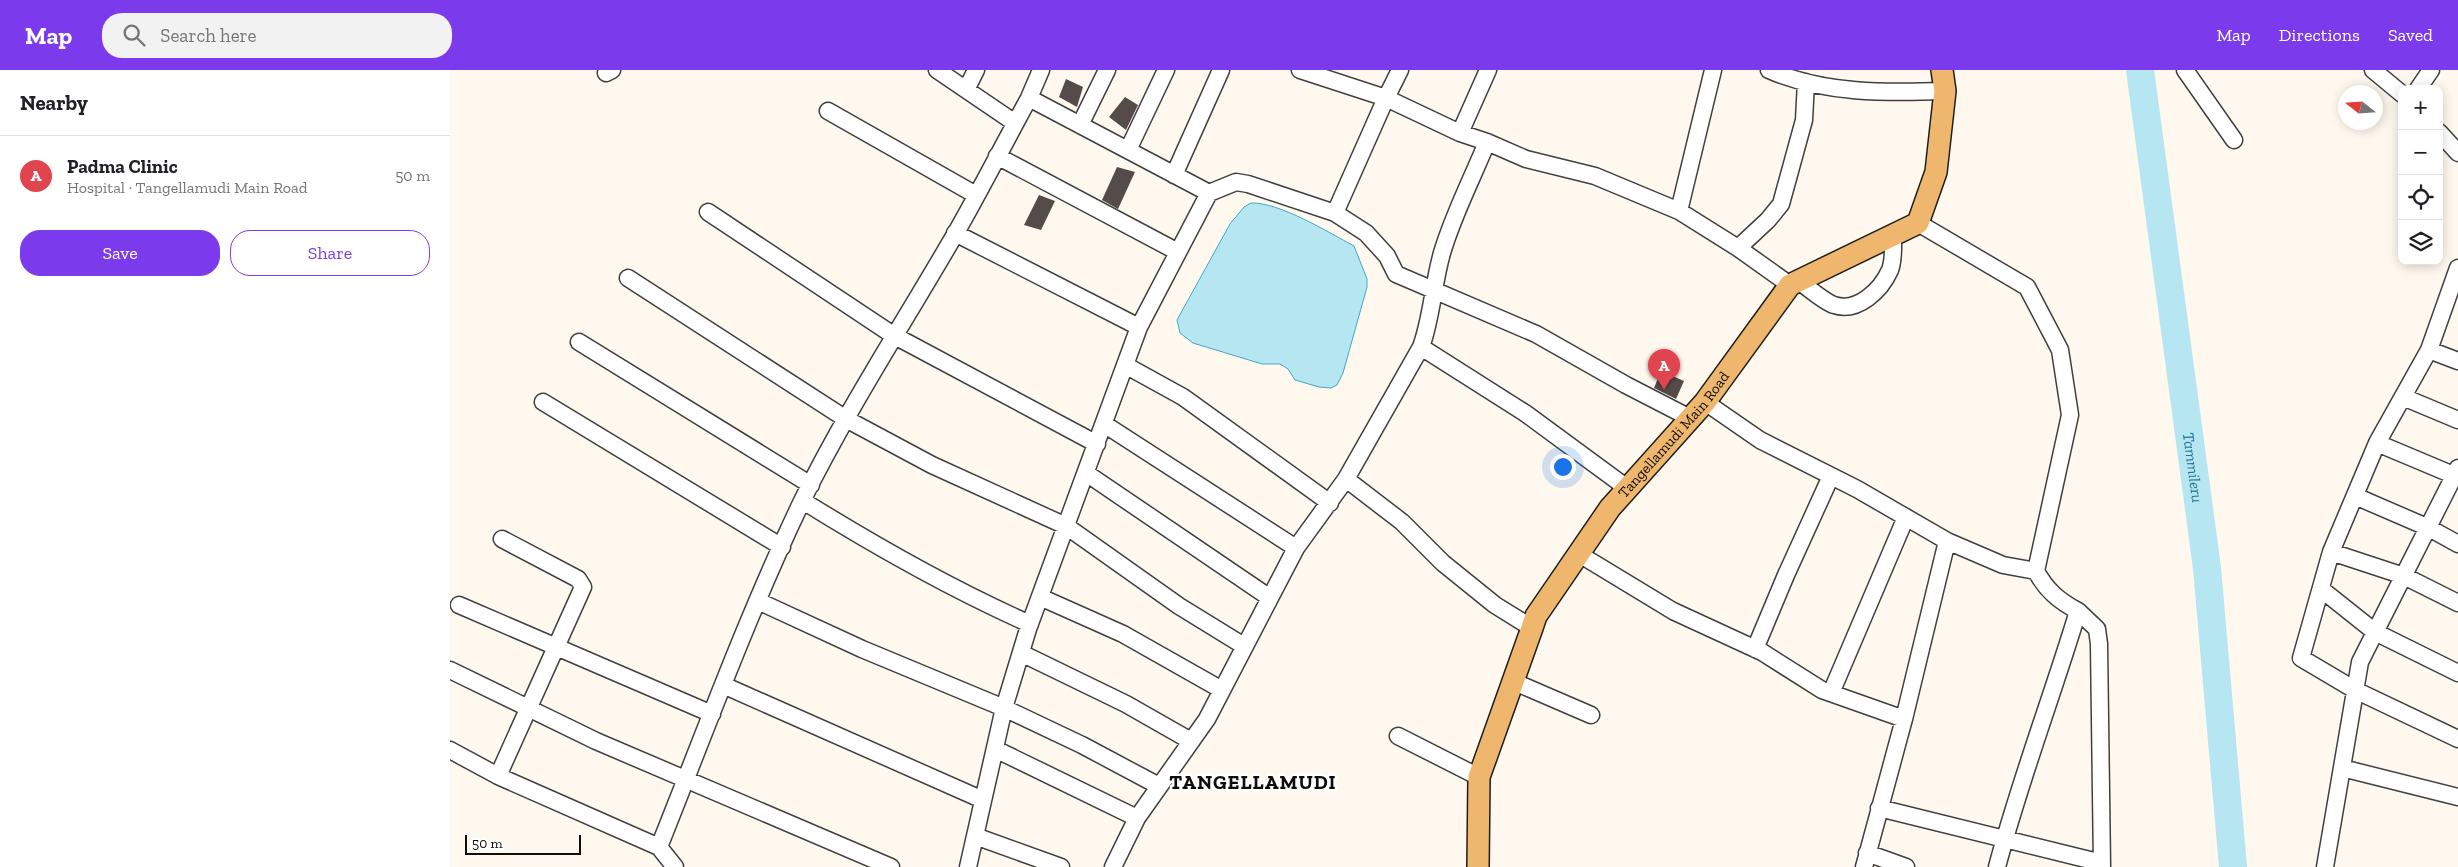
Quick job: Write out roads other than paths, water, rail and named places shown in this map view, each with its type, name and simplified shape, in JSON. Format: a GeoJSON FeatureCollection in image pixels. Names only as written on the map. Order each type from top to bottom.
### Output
{"type":"FeatureCollection","features":[{"type":"Feature","properties":{"kind":"main road"},"geometry":{"type":"LineString","coordinates":[[1918,223],[1936,172],[1945,91],[1942,70]]}},
{"type":"Feature","properties":{"kind":"main road","name":"Tangellamudi Main Road"},"geometry":{"type":"LineString","coordinates":[[1478,867],[1479,776],[1536,616],[1610,508],[1705,402],[1794,283],[1918,223]]}},
{"type":"Feature","properties":{"kind":"street"},"geometry":{"type":"LineString","coordinates":[[937,70],[967,88],[1015,123]]}},
{"type":"Feature","properties":{"kind":"street"},"geometry":{"type":"LineString","coordinates":[[967,88],[976,70]]}},
{"type":"Feature","properties":{"kind":"street"},"geometry":{"type":"LineString","coordinates":[[659,847],[723,685],[803,501],[893,335],[976,195],[1029,98],[1041,70]]}},
{"type":"Feature","properties":{"kind":"street"},"geometry":{"type":"LineString","coordinates":[[1080,125],[1107,70]]}},
{"type":"Feature","properties":{"kind":"street"},"geometry":{"type":"LineString","coordinates":[[1128,150],[1166,70]]}},
{"type":"Feature","properties":{"kind":"street"},"geometry":{"type":"LineString","coordinates":[[1174,175],[1221,70]]}},
{"type":"Feature","properties":{"kind":"street"},"geometry":{"type":"LineString","coordinates":[[1300,70],[1386,98],[1460,133],[1487,142],[1526,159],[1596,176],[1679,212],[1794,283],[1834,305],[1850,305],[1866,301],[1890,270],[1893,257],[1893,235]]}},
{"type":"Feature","properties":{"kind":"street"},"geometry":{"type":"LineString","coordinates":[[1335,213],[1400,70]]}},
{"type":"Feature","properties":{"kind":"street"},"geometry":{"type":"LineString","coordinates":[[1460,133],[1488,70]]}},
{"type":"Feature","properties":{"kind":"street"},"geometry":{"type":"LineString","coordinates":[[1679,212],[1713,70]]}},
{"type":"Feature","properties":{"kind":"street"},"geometry":{"type":"LineString","coordinates":[[1769,70],[1826,87],[1892,92],[1945,91]]}},
{"type":"Feature","properties":{"kind":"street"},"geometry":{"type":"LineString","coordinates":[[2184,70],[2234,140]]}},
{"type":"Feature","properties":{"kind":"street"},"geometry":{"type":"LineString","coordinates":[[2373,70],[2398,91]]}},
{"type":"Feature","properties":{"kind":"street"},"geometry":{"type":"LineString","coordinates":[[2421,85],[2431,70]]}},
{"type":"Feature","properties":{"kind":"street"},"geometry":{"type":"LineString","coordinates":[[1738,248],[1768,220],[1780,204],[1804,120],[1806,82]]}},
{"type":"Feature","properties":{"kind":"street"},"geometry":{"type":"LineString","coordinates":[[1029,98],[1209,193]]}},
{"type":"Feature","properties":{"kind":"street"},"geometry":{"type":"LineString","coordinates":[[828,111],[976,195]]}},
{"type":"Feature","properties":{"kind":"street"},"geometry":{"type":"LineString","coordinates":[[2443,136],[2458,153]]}},
{"type":"Feature","properties":{"kind":"street"},"geometry":{"type":"LineString","coordinates":[[1113,867],[1137,818],[1207,719],[1296,548],[1346,479],[1421,347],[1429,327],[1433,288],[1442,252],[1487,142]]}},
{"type":"Feature","properties":{"kind":"street"},"geometry":{"type":"LineString","coordinates":[[997,156],[1178,252]]}},
{"type":"Feature","properties":{"kind":"street"},"geometry":{"type":"LineString","coordinates":[[968,867],[1004,708],[1030,624],[1139,327],[1209,193],[1236,182],[1267,188],[1335,213],[1366,233],[1386,256],[1396,274],[1433,288],[1536,334],[1626,385],[1690,418]]}},
{"type":"Feature","properties":{"kind":"street"},"geometry":{"type":"LineString","coordinates":[[708,212],[893,335],[1097,444]]}},
{"type":"Feature","properties":{"kind":"street"},"geometry":{"type":"LineString","coordinates":[[1879,808],[2102,865],[2099,644],[2097,629],[2078,611],[2059,601],[2043,584],[2036,571],[2070,415],[2060,350],[2027,287],[1918,223]]}},
{"type":"Feature","properties":{"kind":"street"},"geometry":{"type":"LineString","coordinates":[[955,233],[1139,327]]}},
{"type":"Feature","properties":{"kind":"street"},"geometry":{"type":"LineString","coordinates":[[2458,268],[2453,298],[2429,350],[2377,443],[2331,552],[2301,658],[2355,690],[2458,739]]}},
{"type":"Feature","properties":{"kind":"street"},"geometry":{"type":"LineString","coordinates":[[628,278],[846,419],[932,465],[1066,526],[1179,606],[1244,646]]}},
{"type":"Feature","properties":{"kind":"street"},"geometry":{"type":"LineString","coordinates":[[580,342],[811,485]]}},
{"type":"Feature","properties":{"kind":"street"},"geometry":{"type":"LineString","coordinates":[[1421,347],[1526,413],[1627,488]]}},
{"type":"Feature","properties":{"kind":"street"},"geometry":{"type":"LineString","coordinates":[[2429,350],[2458,361]]}},
{"type":"Feature","properties":{"kind":"street"},"geometry":{"type":"LineString","coordinates":[[1125,365],[1183,397],[1330,503]]}},
{"type":"Feature","properties":{"kind":"street"},"geometry":{"type":"LineString","coordinates":[[2403,397],[2458,420]]}},
{"type":"Feature","properties":{"kind":"street"},"geometry":{"type":"LineString","coordinates":[[543,402],[782,547]]}},
{"type":"Feature","properties":{"kind":"street"},"geometry":{"type":"LineString","coordinates":[[1705,402],[1760,440],[1831,476],[1947,541],[2004,565],[2036,571]]}},
{"type":"Feature","properties":{"kind":"street"},"geometry":{"type":"LineString","coordinates":[[1104,424],[1296,548]]}},
{"type":"Feature","properties":{"kind":"street"},"geometry":{"type":"LineString","coordinates":[[2325,867],[2360,662],[2457,473],[2377,443]]}},
{"type":"Feature","properties":{"kind":"street"},"geometry":{"type":"LineString","coordinates":[[1086,472],[1270,598]]}},
{"type":"Feature","properties":{"kind":"street"},"geometry":{"type":"LineString","coordinates":[[1755,648],[1831,476]]}},
{"type":"Feature","properties":{"kind":"street"},"geometry":{"type":"LineString","coordinates":[[1346,479],[1402,522],[1443,564],[1495,605],[1532,628]]}},
{"type":"Feature","properties":{"kind":"street"},"geometry":{"type":"LineString","coordinates":[[2355,496],[2429,528],[2458,544]]}},
{"type":"Feature","properties":{"kind":"street"},"geometry":{"type":"LineString","coordinates":[[803,501],[877,547],[952,588],[1030,624]]}},
{"type":"Feature","properties":{"kind":"street"},"geometry":{"type":"LineString","coordinates":[[1831,693],[1906,517]]}},
{"type":"Feature","properties":{"kind":"street"},"geometry":{"type":"LineString","coordinates":[[498,776],[582,593],[583,587],[581,582],[502,539]]}},
{"type":"Feature","properties":{"kind":"street"},"geometry":{"type":"LineString","coordinates":[[1906,867],[1865,860],[1904,718],[1947,541]]}},
{"type":"Feature","properties":{"kind":"street"},"geometry":{"type":"LineString","coordinates":[[2331,552],[2404,576],[2458,603]]}},
{"type":"Feature","properties":{"kind":"street"},"geometry":{"type":"LineString","coordinates":[[1579,554],[1673,611],[1755,648],[1822,690],[1904,718]]}},
{"type":"Feature","properties":{"kind":"street"},"geometry":{"type":"LineString","coordinates":[[2320,589],[2375,632],[2458,673]]}},
{"type":"Feature","properties":{"kind":"street"},"geometry":{"type":"LineString","coordinates":[[1040,597],[1123,634],[1222,690]]}},
{"type":"Feature","properties":{"kind":"street"},"geometry":{"type":"LineString","coordinates":[[758,601],[862,649],[1004,708],[1082,745],[1159,786]]}},
{"type":"Feature","properties":{"kind":"street"},"geometry":{"type":"LineString","coordinates":[[459,605],[712,714]]}},
{"type":"Feature","properties":{"kind":"street"},"geometry":{"type":"LineString","coordinates":[[1996,867],[2015,799],[2078,611]]}},
{"type":"Feature","properties":{"kind":"street"},"geometry":{"type":"LineString","coordinates":[[1021,653],[1126,704],[1191,741]]}},
{"type":"Feature","properties":{"kind":"street"},"geometry":{"type":"LineString","coordinates":[[450,670],[596,741],[891,867]]}},
{"type":"Feature","properties":{"kind":"street"},"geometry":{"type":"LineString","coordinates":[[1512,681],[1591,715]]}},
{"type":"Feature","properties":{"kind":"street"},"geometry":{"type":"LineString","coordinates":[[723,685],[983,800]]}},
{"type":"Feature","properties":{"kind":"street"},"geometry":{"type":"LineString","coordinates":[[1398,736],[1479,776]]}},
{"type":"Feature","properties":{"kind":"street"},"geometry":{"type":"LineString","coordinates":[[995,749],[1137,818]]}},
{"type":"Feature","properties":{"kind":"street"},"geometry":{"type":"LineString","coordinates":[[450,750],[498,776],[659,847],[675,867]]}},
{"type":"Feature","properties":{"kind":"street"},"geometry":{"type":"LineString","coordinates":[[2342,768],[2458,797]]}},
{"type":"Feature","properties":{"kind":"street"},"geometry":{"type":"LineString","coordinates":[[975,836],[1061,867]]}},
{"type":"Feature","properties":{"kind":"water"},"geometry":{"type":"Polygon","coordinates":[[[1251,203],[1275,207],[1289,212],[1354,246],[1367,279],[1367,287],[1343,373],[1337,385],[1331,388],[1319,387],[1295,380],[1288,369],[1280,364],[1262,364],[1193,343],[1180,333],[1177,320],[1230,224],[1244,207],[1251,203]]]}},
{"type":"Feature","properties":{"kind":"waterway","name":"Tammileru"},"geometry":{"type":"LineString","coordinates":[[2140,70],[2207,568],[2233,867]]}},
{"type":"Feature","properties":{"kind":"place","name":"Padma Clinic"},"geometry":{"type":"Point","coordinates":[1664,390]}},
{"type":"Feature","properties":{"kind":"district","name":"TANGELLAMUDI"},"geometry":{"type":"Point","coordinates":[1253,782]}}]}
